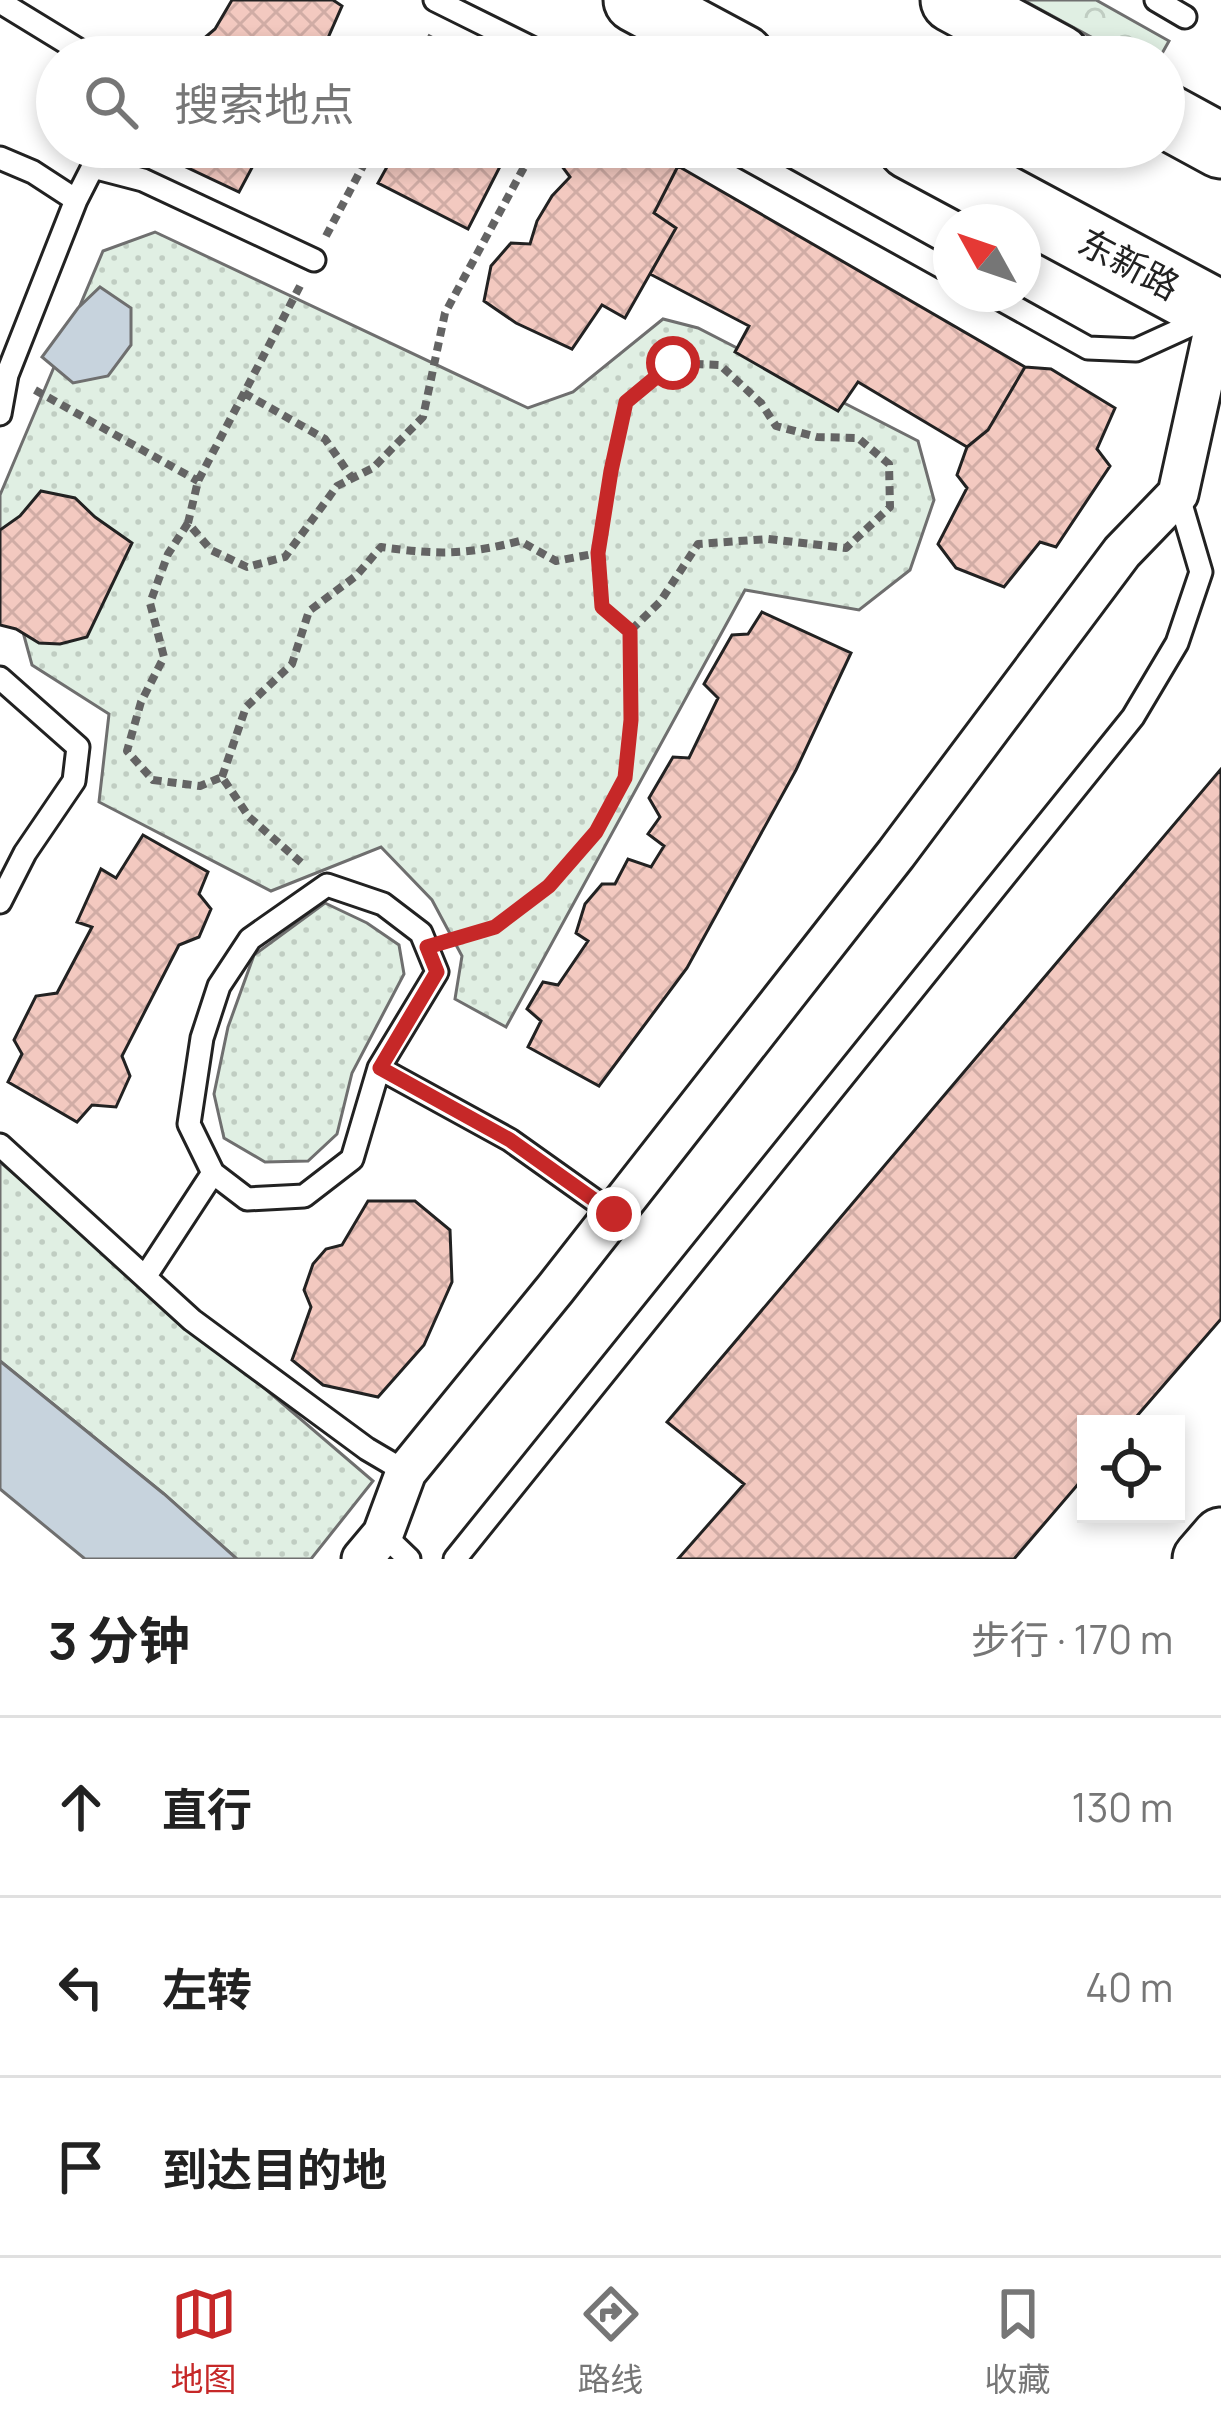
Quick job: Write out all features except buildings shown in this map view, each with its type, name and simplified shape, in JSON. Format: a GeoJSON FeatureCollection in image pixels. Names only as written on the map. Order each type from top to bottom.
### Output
{"type":"FeatureCollection","features":[{"type":"Feature","properties":{"kind":"main road"},"geometry":{"type":"LineString","coordinates":[[636,0],[703,36]]}},
{"type":"Feature","properties":{"kind":"main road"},"geometry":{"type":"LineString","coordinates":[[953,0],[1019,36]]}},
{"type":"Feature","properties":{"kind":"main road"},"geometry":{"type":"LineString","coordinates":[[1185,126],[1220,144]]}},
{"type":"Feature","properties":{"kind":"main road","name":"东新路"},"geometry":{"type":"LineString","coordinates":[[949,168],[1220,313]]}},
{"type":"Feature","properties":{"kind":"main road"},"geometry":{"type":"LineString","coordinates":[[1202,1559],[1221,1537]]}},
{"type":"Feature","properties":{"kind":"street"},"geometry":{"type":"LineString","coordinates":[[385,1551],[406,1472],[896,854],[1122,552],[1178,494],[1220,313]]}},
{"type":"Feature","properties":{"kind":"lane"},"geometry":{"type":"LineString","coordinates":[[435,0],[508,36]]}},
{"type":"Feature","properties":{"kind":"lane"},"geometry":{"type":"LineString","coordinates":[[1156,0],[1185,17]]}},
{"type":"Feature","properties":{"kind":"lane"},"geometry":{"type":"LineString","coordinates":[[0,2],[56,36]]}},
{"type":"Feature","properties":{"kind":"lane"},"geometry":{"type":"LineString","coordinates":[[0,158],[33,172],[76,200]]}},
{"type":"Feature","properties":{"kind":"lane"},"geometry":{"type":"LineString","coordinates":[[0,413],[7,375],[92,168]]}},
{"type":"Feature","properties":{"kind":"lane"},"geometry":{"type":"LineString","coordinates":[[120,168],[314,260]]}},
{"type":"Feature","properties":{"kind":"lane"},"geometry":{"type":"LineString","coordinates":[[765,168],[933,262]]}},
{"type":"Feature","properties":{"kind":"lane"},"geometry":{"type":"LineString","coordinates":[[1024,312],[1088,348],[1136,350],[1220,313]]}},
{"type":"Feature","properties":{"kind":"lane"},"geometry":{"type":"LineString","coordinates":[[455,1559],[1133,717],[1177,643],[1201,572],[1178,494]]}},
{"type":"Feature","properties":{"kind":"lane"},"geometry":{"type":"LineString","coordinates":[[0,678],[79,747],[74,781],[25,854],[0,902]]}},
{"type":"Feature","properties":{"kind":"lane"},"geometry":{"type":"LineString","coordinates":[[327,885],[383,904],[421,933],[427,947],[437,972],[380,1068],[352,1159],[304,1196],[247,1199],[213,1173],[189,1124],[202,1039],[219,986],[250,939],[327,885]]}},
{"type":"Feature","properties":{"kind":"lane"},"geometry":{"type":"LineString","coordinates":[[380,1068],[510,1140],[614,1214]]}},
{"type":"Feature","properties":{"kind":"lane"},"geometry":{"type":"LineString","coordinates":[[0,1145],[192,1320],[367,1449],[406,1472]]}},
{"type":"Feature","properties":{"kind":"lane"},"geometry":{"type":"LineString","coordinates":[[145,1277],[213,1173]]}},
{"type":"Feature","properties":{"kind":"path"},"geometry":{"type":"LineString","coordinates":[[362,168],[198,481],[188,524],[168,554],[150,603],[164,657],[141,702],[127,751],[153,780],[200,787],[222,777],[246,707],[292,664],[308,611],[356,576],[381,547],[428,554],[474,553],[520,541],[556,561],[598,553]]}},
{"type":"Feature","properties":{"kind":"path"},"geometry":{"type":"LineString","coordinates":[[188,524],[211,550],[247,567],[285,556],[337,486],[373,468],[423,417],[445,313],[524,168]]}},
{"type":"Feature","properties":{"kind":"path"},"geometry":{"type":"LineString","coordinates":[[427,947],[495,927],[549,886],[596,832],[625,778],[631,720],[630,631],[660,602],[698,544],[768,539],[845,548],[890,507],[889,464],[858,439],[818,437],[776,426],[761,403],[720,365],[673,363],[626,402],[611,471],[598,553],[602,607],[630,631]]}},
{"type":"Feature","properties":{"kind":"path"},"geometry":{"type":"LineString","coordinates":[[7,375],[198,481]]}},
{"type":"Feature","properties":{"kind":"path"},"geometry":{"type":"LineString","coordinates":[[244,393],[325,439],[352,478]]}},
{"type":"Feature","properties":{"kind":"path"},"geometry":{"type":"LineString","coordinates":[[222,777],[249,817],[327,885]]}},
{"type":"Feature","properties":{"kind":"green space"},"geometry":{"type":"Polygon","coordinates":[[[1023,0],[1096,0],[1160,36],[1089,36],[1023,0]]]}},
{"type":"Feature","properties":{"kind":"green space"},"geometry":{"type":"Polygon","coordinates":[[[155,232],[528,408],[573,392],[663,319],[698,328],[918,441],[934,500],[910,570],[859,610],[745,590],[506,1027],[455,999],[462,956],[432,900],[381,847],[271,891],[99,802],[109,714],[32,665],[0,548],[0,495],[103,251],[155,232]]]}},
{"type":"Feature","properties":{"kind":"green space"},"geometry":{"type":"Polygon","coordinates":[[[325,903],[399,945],[404,974],[352,1073],[337,1134],[308,1161],[265,1162],[224,1138],[214,1094],[228,1027],[254,955],[325,903]]]}},
{"type":"Feature","properties":{"kind":"green space"},"geometry":{"type":"Polygon","coordinates":[[[0,1162],[373,1481],[311,1559],[237,1559],[0,1361],[0,1162]]]}},
{"type":"Feature","properties":{"kind":"shaded area"},"geometry":{"type":"Polygon","coordinates":[[[100,287],[131,308],[131,345],[108,376],[73,383],[42,357],[100,287]]]}},
{"type":"Feature","properties":{"kind":"shaded area"},"geometry":{"type":"Polygon","coordinates":[[[0,1361],[237,1559],[85,1559],[0,1489],[0,1361]]]}},
{"type":"Feature","properties":{"kind":"route"},"geometry":{"type":"LineString","coordinates":[[614,1214],[510,1140],[380,1068],[437,972],[427,947],[495,927],[549,886],[596,832],[625,778],[631,720],[630,631],[602,607],[598,553],[626,402],[673,363]]}}]}
